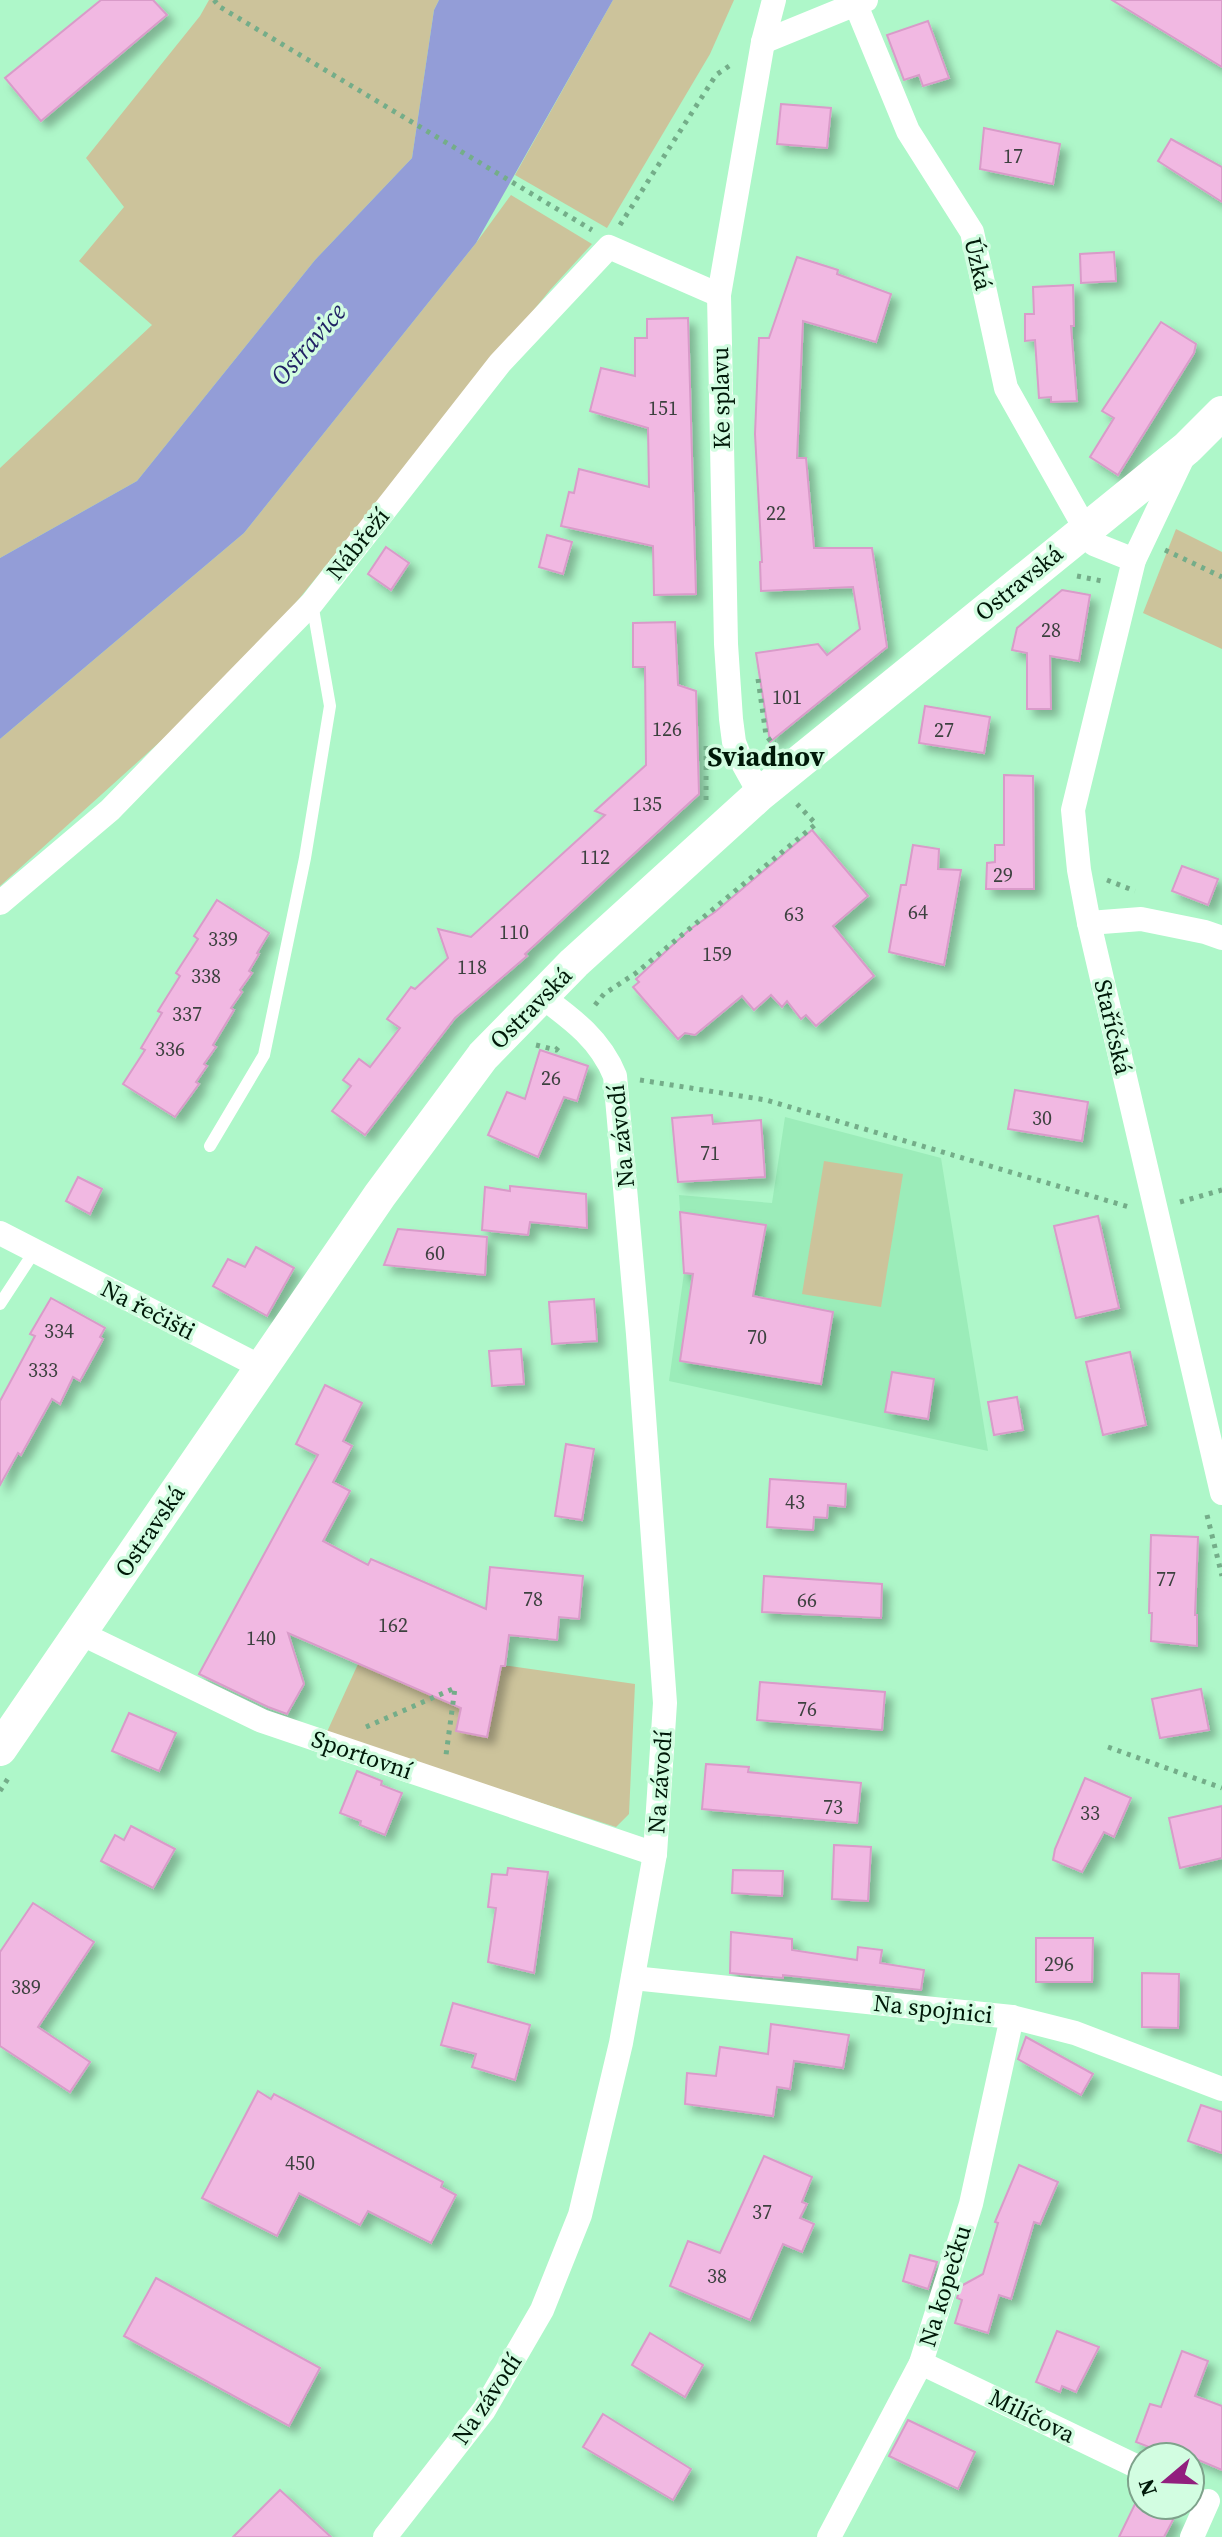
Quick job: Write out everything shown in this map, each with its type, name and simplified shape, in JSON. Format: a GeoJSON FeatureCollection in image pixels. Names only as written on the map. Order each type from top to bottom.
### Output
{"type":"FeatureCollection","features":[{"type":"Feature","properties":{"kind":"street","name":"Ke splavu"},"geometry":{"type":"LineString","coordinates":[[774,0],[763,42],[719,295],[726,644],[731,719],[734,742],[741,760],[776,796]]}},
{"type":"Feature","properties":{"kind":"street","name":"Úzká"},"geometry":{"type":"LineString","coordinates":[[763,42],[861,2],[908,131],[972,232],[1006,388],[1086,529]]}},
{"type":"Feature","properties":{"kind":"street","name":"Nábřeží"},"geometry":{"type":"LineString","coordinates":[[0,903],[110,810],[312,603],[500,363],[609,247],[719,295]]}},
{"type":"Feature","properties":{"kind":"street","name":"Ostravská"},"geometry":{"type":"LineString","coordinates":[[0,1749],[380,1195],[483,1056],[541,996],[1086,529],[1187,448],[1222,413]]}},
{"type":"Feature","properties":{"kind":"street","name":"Staříčská"},"geometry":{"type":"LineString","coordinates":[[1187,448],[1138,550],[1073,810],[1079,870],[1089,923],[1222,1493]]}},
{"type":"Feature","properties":{"kind":"street"},"geometry":{"type":"LineString","coordinates":[[1086,529],[1094,544],[1138,550]]}},
{"type":"Feature","properties":{"kind":"street"},"geometry":{"type":"LineString","coordinates":[[1089,923],[1141,919],[1222,938]]}},
{"type":"Feature","properties":{"kind":"street","name":"Na závodí"},"geometry":{"type":"LineString","coordinates":[[385,2537],[484,2410],[542,2310],[580,2215],[621,2043],[655,1854],[665,1703],[638,1334],[615,1076],[597,1042],[541,996]]}},
{"type":"Feature","properties":{"kind":"street","name":"Na řečišti"},"geometry":{"type":"LineString","coordinates":[[0,1233],[261,1367]]}},
{"type":"Feature","properties":{"kind":"street","name":"Sportovní"},"geometry":{"type":"LineString","coordinates":[[80,1633],[262,1721],[655,1854]]}},
{"type":"Feature","properties":{"kind":"street","name":"Na spojnici"},"geometry":{"type":"LineString","coordinates":[[633,1978],[1012,2017],[1075,2033],[1222,2089]]}},
{"type":"Feature","properties":{"kind":"street","name":"Na kopečku"},"geometry":{"type":"LineString","coordinates":[[829,2537],[921,2363],[971,2204],[1012,2017]]}},
{"type":"Feature","properties":{"kind":"street","name":"Milíčova"},"geometry":{"type":"LineString","coordinates":[[921,2363],[1126,2461]]}},
{"type":"Feature","properties":{"kind":"street"},"geometry":{"type":"LineString","coordinates":[[1192,2537],[1207,2500]]}},
{"type":"Feature","properties":{"kind":"lane"},"geometry":{"type":"LineString","coordinates":[[210,1146],[264,1055],[305,858],[330,706],[312,603]]}},
{"type":"Feature","properties":{"kind":"lane"},"geometry":{"type":"LineString","coordinates":[[0,1304],[34,1252]]}},
{"type":"Feature","properties":{"kind":"path"},"geometry":{"type":"LineString","coordinates":[[214,0],[220,7],[569,217]]}},
{"type":"Feature","properties":{"kind":"path"},"geometry":{"type":"LineString","coordinates":[[619,226],[716,75],[736,61]]}},
{"type":"Feature","properties":{"kind":"path"},"geometry":{"type":"LineString","coordinates":[[1138,550],[1222,577]]}},
{"type":"Feature","properties":{"kind":"path"},"geometry":{"type":"LineString","coordinates":[[1075,576],[1101,579],[1105,584]]}},
{"type":"Feature","properties":{"kind":"path"},"geometry":{"type":"LineString","coordinates":[[757,672],[766,735],[772,743],[781,744]]}},
{"type":"Feature","properties":{"kind":"path"},"geometry":{"type":"LineString","coordinates":[[705,738],[705,806]]}},
{"type":"Feature","properties":{"kind":"path"},"geometry":{"type":"LineString","coordinates":[[528,1043],[556,1050],[604,994],[636,973],[816,824],[776,796]]}},
{"type":"Feature","properties":{"kind":"path"},"geometry":{"type":"LineString","coordinates":[[1099,877],[1140,893]]}},
{"type":"Feature","properties":{"kind":"path"},"geometry":{"type":"LineString","coordinates":[[615,1076],[766,1100],[1157,1212],[1222,1190]]}},
{"type":"Feature","properties":{"kind":"path"},"geometry":{"type":"LineString","coordinates":[[1207,1514],[1222,1576]]}},
{"type":"Feature","properties":{"kind":"path"},"geometry":{"type":"LineString","coordinates":[[328,1744],[455,1688],[442,1782]]}},
{"type":"Feature","properties":{"kind":"path"},"geometry":{"type":"LineString","coordinates":[[1108,1747],[1222,1788]]}},
{"type":"Feature","properties":{"kind":"shaded area"},"geometry":{"type":"Polygon","coordinates":[[[209,0],[439,0],[434,10],[412,158],[315,260],[137,481],[0,558],[0,468],[152,325],[79,261],[124,207],[86,158],[200,16],[209,0]]]}},
{"type":"Feature","properties":{"kind":"shaded area"},"geometry":{"type":"Polygon","coordinates":[[[613,0],[734,0],[710,54],[607,228],[515,175],[613,0]]]}},
{"type":"Feature","properties":{"kind":"shaded area"},"geometry":{"type":"Polygon","coordinates":[[[511,195],[592,244],[550,290],[294,605],[213,694],[0,886],[0,739],[244,533],[511,195]]]}},
{"type":"Feature","properties":{"kind":"shaded area"},"geometry":{"type":"Polygon","coordinates":[[[1176,529],[1222,552],[1222,649],[1143,613],[1176,529]]]}},
{"type":"Feature","properties":{"kind":"shaded area"},"geometry":{"type":"Polygon","coordinates":[[[785,1117],[941,1158],[988,1451],[669,1381],[684,1273],[679,1195],[772,1203],[785,1117]]]}},
{"type":"Feature","properties":{"kind":"shaded area"},"geometry":{"type":"Polygon","coordinates":[[[824,1161],[903,1174],[881,1307],[802,1294],[824,1161]]]}},
{"type":"Feature","properties":{"kind":"shaded area"},"geometry":{"type":"Polygon","coordinates":[[[460,1659],[635,1684],[629,1814],[616,1827],[326,1734],[358,1664],[425,1693],[460,1659]]]}},
{"type":"Feature","properties":{"kind":"water","name":"Ostravice"},"geometry":{"type":"Polygon","coordinates":[[[439,0],[613,0],[476,243],[244,533],[0,739],[0,558],[137,481],[315,260],[412,158],[434,10],[439,0]]]}},
{"type":"Feature","properties":{"kind":"building"},"geometry":{"type":"Polygon","coordinates":[[[101,0],[153,0],[167,15],[41,121],[5,78],[101,0]]]}},
{"type":"Feature","properties":{"kind":"building"},"geometry":{"type":"Polygon","coordinates":[[[1112,0],[1222,0],[1222,67],[1158,28],[1112,0]]]}},
{"type":"Feature","properties":{"kind":"building"},"geometry":{"type":"Polygon","coordinates":[[[928,21],[949,78],[923,86],[919,75],[904,80],[887,35],[928,21]]]}},
{"type":"Feature","properties":{"kind":"building"},"geometry":{"type":"Polygon","coordinates":[[[781,104],[831,108],[827,148],[777,144],[781,104]]]}},
{"type":"Feature","properties":{"kind":"building"},"geometry":{"type":"Polygon","coordinates":[[[984,128],[1060,144],[1053,184],[980,169],[984,128]]]}},
{"type":"Feature","properties":{"kind":"building"},"geometry":{"type":"Polygon","coordinates":[[[1171,139],[1222,167],[1222,202],[1158,161],[1171,139]]]}},
{"type":"Feature","properties":{"kind":"building"},"geometry":{"type":"Polygon","coordinates":[[[1114,252],[1116,281],[1081,283],[1080,254],[1114,252]]]}},
{"type":"Feature","properties":{"kind":"building"},"geometry":{"type":"Polygon","coordinates":[[[797,257],[838,270],[837,274],[891,294],[876,342],[803,321],[797,458],[806,458],[814,548],[872,548],[887,647],[770,742],[756,653],[818,644],[827,655],[860,629],[853,587],[761,591],[755,434],[759,338],[769,338],[797,257]]]}},
{"type":"Feature","properties":{"kind":"building"},"geometry":{"type":"Polygon","coordinates":[[[1073,285],[1074,326],[1071,326],[1077,401],[1051,402],[1051,397],[1039,398],[1035,340],[1025,341],[1025,314],[1034,314],[1033,287],[1073,285]]]}},
{"type":"Feature","properties":{"kind":"building"},"geometry":{"type":"Polygon","coordinates":[[[688,318],[696,594],[654,595],[653,546],[561,526],[569,492],[574,493],[579,469],[649,487],[648,428],[590,411],[601,368],[635,376],[635,338],[647,338],[647,319],[688,318]]]}},
{"type":"Feature","properties":{"kind":"building"},"geometry":{"type":"Polygon","coordinates":[[[1161,322],[1196,344],[1194,353],[1118,475],[1090,457],[1114,418],[1102,411],[1161,322]]]}},
{"type":"Feature","properties":{"kind":"building"},"geometry":{"type":"Polygon","coordinates":[[[547,535],[572,542],[563,574],[539,567],[547,535]]]}},
{"type":"Feature","properties":{"kind":"building"},"geometry":{"type":"Polygon","coordinates":[[[386,547],[409,563],[391,590],[368,574],[386,547]]]}},
{"type":"Feature","properties":{"kind":"building"},"geometry":{"type":"Polygon","coordinates":[[[1062,590],[1090,595],[1079,661],[1050,656],[1051,709],[1027,709],[1027,653],[1012,650],[1017,628],[1062,590]]]}},
{"type":"Feature","properties":{"kind":"building"},"geometry":{"type":"Polygon","coordinates":[[[675,622],[678,685],[696,691],[699,794],[525,954],[527,956],[455,1018],[365,1135],[332,1111],[351,1086],[343,1080],[359,1059],[370,1067],[400,1028],[387,1019],[411,987],[415,989],[448,958],[438,929],[471,937],[605,815],[595,811],[646,765],[645,667],[633,667],[633,623],[675,622]]]}},
{"type":"Feature","properties":{"kind":"building"},"geometry":{"type":"Polygon","coordinates":[[[925,706],[990,717],[984,753],[919,743],[925,706]]]}},
{"type":"Feature","properties":{"kind":"building"},"geometry":{"type":"Polygon","coordinates":[[[1004,775],[1033,776],[1034,889],[986,889],[987,863],[995,862],[995,845],[1004,845],[1004,775]]]}},
{"type":"Feature","properties":{"kind":"building"},"geometry":{"type":"Polygon","coordinates":[[[812,830],[868,896],[833,926],[874,976],[816,1026],[806,1015],[801,1019],[787,1001],[782,1007],[771,995],[754,1010],[742,996],[695,1035],[685,1033],[678,1039],[633,987],[639,982],[636,979],[689,930],[715,912],[812,830]]]}},
{"type":"Feature","properties":{"kind":"building"},"geometry":{"type":"Polygon","coordinates":[[[913,845],[939,849],[938,869],[961,870],[944,965],[889,952],[901,885],[906,885],[913,845]]]}},
{"type":"Feature","properties":{"kind":"building"},"geometry":{"type":"Polygon","coordinates":[[[1182,866],[1218,879],[1208,905],[1172,891],[1182,866]]]}},
{"type":"Feature","properties":{"kind":"building"},"geometry":{"type":"Polygon","coordinates":[[[217,900],[269,933],[249,971],[252,973],[231,1008],[234,1010],[213,1045],[216,1047],[204,1064],[207,1066],[196,1082],[199,1084],[175,1117],[123,1084],[145,1050],[141,1048],[162,1013],[158,1011],[180,976],[176,973],[198,939],[194,936],[217,900]]]}},
{"type":"Feature","properties":{"kind":"building"},"geometry":{"type":"Polygon","coordinates":[[[540,1050],[588,1066],[577,1101],[564,1097],[538,1157],[488,1135],[507,1092],[525,1099],[540,1050]]]}},
{"type":"Feature","properties":{"kind":"building"},"geometry":{"type":"Polygon","coordinates":[[[1015,1090],[1088,1102],[1082,1141],[1008,1129],[1015,1090]]]}},
{"type":"Feature","properties":{"kind":"building"},"geometry":{"type":"Polygon","coordinates":[[[712,1115],[713,1124],[761,1120],[765,1177],[678,1182],[672,1118],[712,1115]]]}},
{"type":"Feature","properties":{"kind":"building"},"geometry":{"type":"Polygon","coordinates":[[[78,1177],[102,1189],[90,1214],[66,1201],[78,1177]]]}},
{"type":"Feature","properties":{"kind":"building"},"geometry":{"type":"Polygon","coordinates":[[[510,1186],[586,1194],[587,1228],[530,1222],[528,1235],[482,1230],[485,1187],[510,1191],[510,1186]]]}},
{"type":"Feature","properties":{"kind":"building"},"geometry":{"type":"Polygon","coordinates":[[[680,1212],[766,1225],[753,1296],[833,1312],[821,1384],[680,1361],[693,1274],[684,1273],[680,1212]]]}},
{"type":"Feature","properties":{"kind":"building"},"geometry":{"type":"Polygon","coordinates":[[[1098,1216],[1119,1308],[1076,1318],[1054,1226],[1098,1216]]]}},
{"type":"Feature","properties":{"kind":"building"},"geometry":{"type":"Polygon","coordinates":[[[398,1229],[487,1237],[485,1275],[384,1265],[398,1229]]]}},
{"type":"Feature","properties":{"kind":"building"},"geometry":{"type":"Polygon","coordinates":[[[256,1247],[294,1268],[267,1316],[213,1286],[228,1259],[245,1267],[256,1247]]]}},
{"type":"Feature","properties":{"kind":"building"},"geometry":{"type":"Polygon","coordinates":[[[51,1298],[105,1328],[100,1337],[103,1339],[80,1381],[73,1377],[60,1404],[52,1399],[21,1455],[18,1453],[0,1485],[0,1401],[35,1336],[30,1334],[51,1298]]]}},
{"type":"Feature","properties":{"kind":"building"},"geometry":{"type":"Polygon","coordinates":[[[594,1299],[597,1341],[552,1344],[549,1302],[594,1299]]]}},
{"type":"Feature","properties":{"kind":"building"},"geometry":{"type":"Polygon","coordinates":[[[521,1349],[524,1384],[492,1386],[489,1351],[521,1349]]]}},
{"type":"Feature","properties":{"kind":"building"},"geometry":{"type":"Polygon","coordinates":[[[1130,1352],[1146,1425],[1103,1435],[1086,1362],[1130,1352]]]}},
{"type":"Feature","properties":{"kind":"building"},"geometry":{"type":"Polygon","coordinates":[[[892,1372],[934,1379],[928,1419],[885,1412],[892,1372]]]}},
{"type":"Feature","properties":{"kind":"building"},"geometry":{"type":"Polygon","coordinates":[[[325,1385],[362,1403],[343,1441],[352,1446],[333,1482],[350,1491],[323,1541],[368,1565],[371,1559],[486,1609],[490,1567],[583,1576],[579,1619],[559,1617],[557,1640],[509,1635],[505,1666],[501,1666],[487,1737],[456,1731],[461,1708],[288,1633],[304,1684],[287,1714],[199,1674],[318,1455],[296,1444],[325,1385]]]}},
{"type":"Feature","properties":{"kind":"building"},"geometry":{"type":"Polygon","coordinates":[[[1017,1397],[1023,1430],[994,1435],[988,1402],[1017,1397]]]}},
{"type":"Feature","properties":{"kind":"building"},"geometry":{"type":"Polygon","coordinates":[[[566,1444],[594,1449],[582,1520],[555,1516],[566,1444]]]}},
{"type":"Feature","properties":{"kind":"building"},"geometry":{"type":"Polygon","coordinates":[[[770,1479],[846,1484],[845,1507],[828,1505],[827,1518],[814,1517],[813,1530],[767,1527],[770,1479]]]}},
{"type":"Feature","properties":{"kind":"building"},"geometry":{"type":"Polygon","coordinates":[[[1151,1535],[1198,1537],[1197,1646],[1151,1641],[1151,1535]]]}},
{"type":"Feature","properties":{"kind":"building"},"geometry":{"type":"Polygon","coordinates":[[[764,1576],[882,1584],[881,1618],[762,1612],[764,1576]]]}},
{"type":"Feature","properties":{"kind":"building"},"geometry":{"type":"Polygon","coordinates":[[[760,1682],[885,1692],[882,1730],[757,1720],[760,1682]]]}},
{"type":"Feature","properties":{"kind":"building"},"geometry":{"type":"Polygon","coordinates":[[[1201,1689],[1209,1730],[1160,1738],[1152,1699],[1201,1689]]]}},
{"type":"Feature","properties":{"kind":"building"},"geometry":{"type":"Polygon","coordinates":[[[129,1713],[176,1733],[159,1771],[112,1751],[129,1713]]]}},
{"type":"Feature","properties":{"kind":"building"},"geometry":{"type":"Polygon","coordinates":[[[706,1764],[749,1767],[748,1772],[861,1783],[857,1823],[702,1809],[706,1764]]]}},
{"type":"Feature","properties":{"kind":"building"},"geometry":{"type":"Polygon","coordinates":[[[357,1771],[402,1793],[385,1835],[340,1813],[357,1771]]]}},
{"type":"Feature","properties":{"kind":"building"},"geometry":{"type":"Polygon","coordinates":[[[1085,1778],[1131,1798],[1114,1837],[1104,1832],[1082,1872],[1053,1860],[1085,1778]]]}},
{"type":"Feature","properties":{"kind":"building"},"geometry":{"type":"Polygon","coordinates":[[[1222,1806],[1222,1858],[1180,1868],[1169,1818],[1222,1806]]]}},
{"type":"Feature","properties":{"kind":"building"},"geometry":{"type":"Polygon","coordinates":[[[131,1826],[175,1849],[153,1888],[101,1861],[115,1835],[124,1840],[131,1826]]]}},
{"type":"Feature","properties":{"kind":"building"},"geometry":{"type":"Polygon","coordinates":[[[834,1845],[871,1847],[868,1901],[832,1899],[834,1845]]]}},
{"type":"Feature","properties":{"kind":"building"},"geometry":{"type":"Polygon","coordinates":[[[508,1868],[548,1872],[534,1973],[488,1962],[496,1908],[488,1907],[492,1874],[507,1875],[508,1868]]]}},
{"type":"Feature","properties":{"kind":"building"},"geometry":{"type":"Polygon","coordinates":[[[733,1870],[783,1871],[782,1896],[732,1893],[733,1870]]]}},
{"type":"Feature","properties":{"kind":"building"},"geometry":{"type":"Polygon","coordinates":[[[33,1903],[94,1942],[38,2027],[90,2062],[70,2092],[0,2046],[0,1952],[33,1903]]]}},
{"type":"Feature","properties":{"kind":"building"},"geometry":{"type":"Polygon","coordinates":[[[731,1932],[792,1939],[792,1950],[857,1960],[858,1947],[882,1950],[880,1963],[924,1970],[921,1990],[783,1975],[783,1978],[730,1973],[731,1932]]]}},
{"type":"Feature","properties":{"kind":"building"},"geometry":{"type":"Polygon","coordinates":[[[1036,1938],[1093,1938],[1092,1982],[1036,1982],[1036,1938]]]}},
{"type":"Feature","properties":{"kind":"building"},"geometry":{"type":"Polygon","coordinates":[[[1142,1973],[1179,1974],[1178,2028],[1142,2027],[1142,1973]]]}},
{"type":"Feature","properties":{"kind":"building"},"geometry":{"type":"Polygon","coordinates":[[[453,2003],[530,2025],[515,2080],[472,2067],[476,2054],[441,2045],[453,2003]]]}},
{"type":"Feature","properties":{"kind":"building"},"geometry":{"type":"Polygon","coordinates":[[[771,2024],[849,2035],[843,2068],[794,2061],[790,2089],[777,2087],[773,2116],[685,2104],[687,2073],[716,2076],[720,2047],[768,2054],[771,2024]]]}},
{"type":"Feature","properties":{"kind":"building"},"geometry":{"type":"Polygon","coordinates":[[[1026,2037],[1093,2074],[1081,2095],[1018,2059],[1026,2037]]]}},
{"type":"Feature","properties":{"kind":"building"},"geometry":{"type":"Polygon","coordinates":[[[258,2091],[271,2099],[274,2094],[443,2182],[441,2187],[456,2195],[431,2243],[368,2211],[360,2225],[299,2193],[277,2236],[202,2198],[258,2091]]]}},
{"type":"Feature","properties":{"kind":"building"},"geometry":{"type":"Polygon","coordinates":[[[1201,2105],[1222,2112],[1222,2153],[1188,2141],[1201,2105]]]}},
{"type":"Feature","properties":{"kind":"building"},"geometry":{"type":"Polygon","coordinates":[[[764,2156],[812,2177],[802,2202],[807,2204],[800,2218],[814,2224],[802,2252],[783,2244],[750,2320],[670,2286],[688,2241],[720,2253],[764,2156]]]}},
{"type":"Feature","properties":{"kind":"building"},"geometry":{"type":"Polygon","coordinates":[[[1019,2165],[1058,2182],[1040,2224],[1034,2222],[1011,2299],[999,2295],[988,2333],[955,2323],[962,2300],[957,2298],[961,2286],[983,2274],[998,2223],[995,2222],[1019,2165]]]}},
{"type":"Feature","properties":{"kind":"building"},"geometry":{"type":"Polygon","coordinates":[[[910,2255],[937,2262],[928,2289],[903,2281],[910,2255]]]}},
{"type":"Feature","properties":{"kind":"building"},"geometry":{"type":"Polygon","coordinates":[[[156,2278],[320,2368],[289,2426],[124,2336],[156,2278]]]}},
{"type":"Feature","properties":{"kind":"building"},"geometry":{"type":"Polygon","coordinates":[[[1057,2331],[1099,2347],[1076,2392],[1062,2386],[1060,2392],[1036,2382],[1057,2331]]]}},
{"type":"Feature","properties":{"kind":"building"},"geometry":{"type":"Polygon","coordinates":[[[650,2333],[703,2365],[685,2397],[632,2365],[650,2333]]]}},
{"type":"Feature","properties":{"kind":"building"},"geometry":{"type":"Polygon","coordinates":[[[1182,2351],[1208,2361],[1195,2396],[1222,2406],[1222,2470],[1206,2463],[1206,2441],[1136,2441],[1150,2404],[1161,2407],[1182,2351]]]}},
{"type":"Feature","properties":{"kind":"building"},"geometry":{"type":"Polygon","coordinates":[[[603,2414],[691,2469],[673,2500],[583,2447],[603,2414]]]}},
{"type":"Feature","properties":{"kind":"building"},"geometry":{"type":"Polygon","coordinates":[[[908,2420],[975,2452],[958,2489],[889,2456],[908,2420]]]}},
{"type":"Feature","properties":{"kind":"building"},"geometry":{"type":"Polygon","coordinates":[[[280,2490],[331,2537],[233,2537],[280,2490]]]}},
{"type":"Feature","properties":{"kind":"building"},"geometry":{"type":"Polygon","coordinates":[[[1127,2521],[1172,2521],[1164,2537],[1119,2537],[1127,2521]]]}},
{"type":"Feature","properties":{"kind":"district","name":"Sviadnov"},"geometry":{"type":"Point","coordinates":[766,756]}}]}
